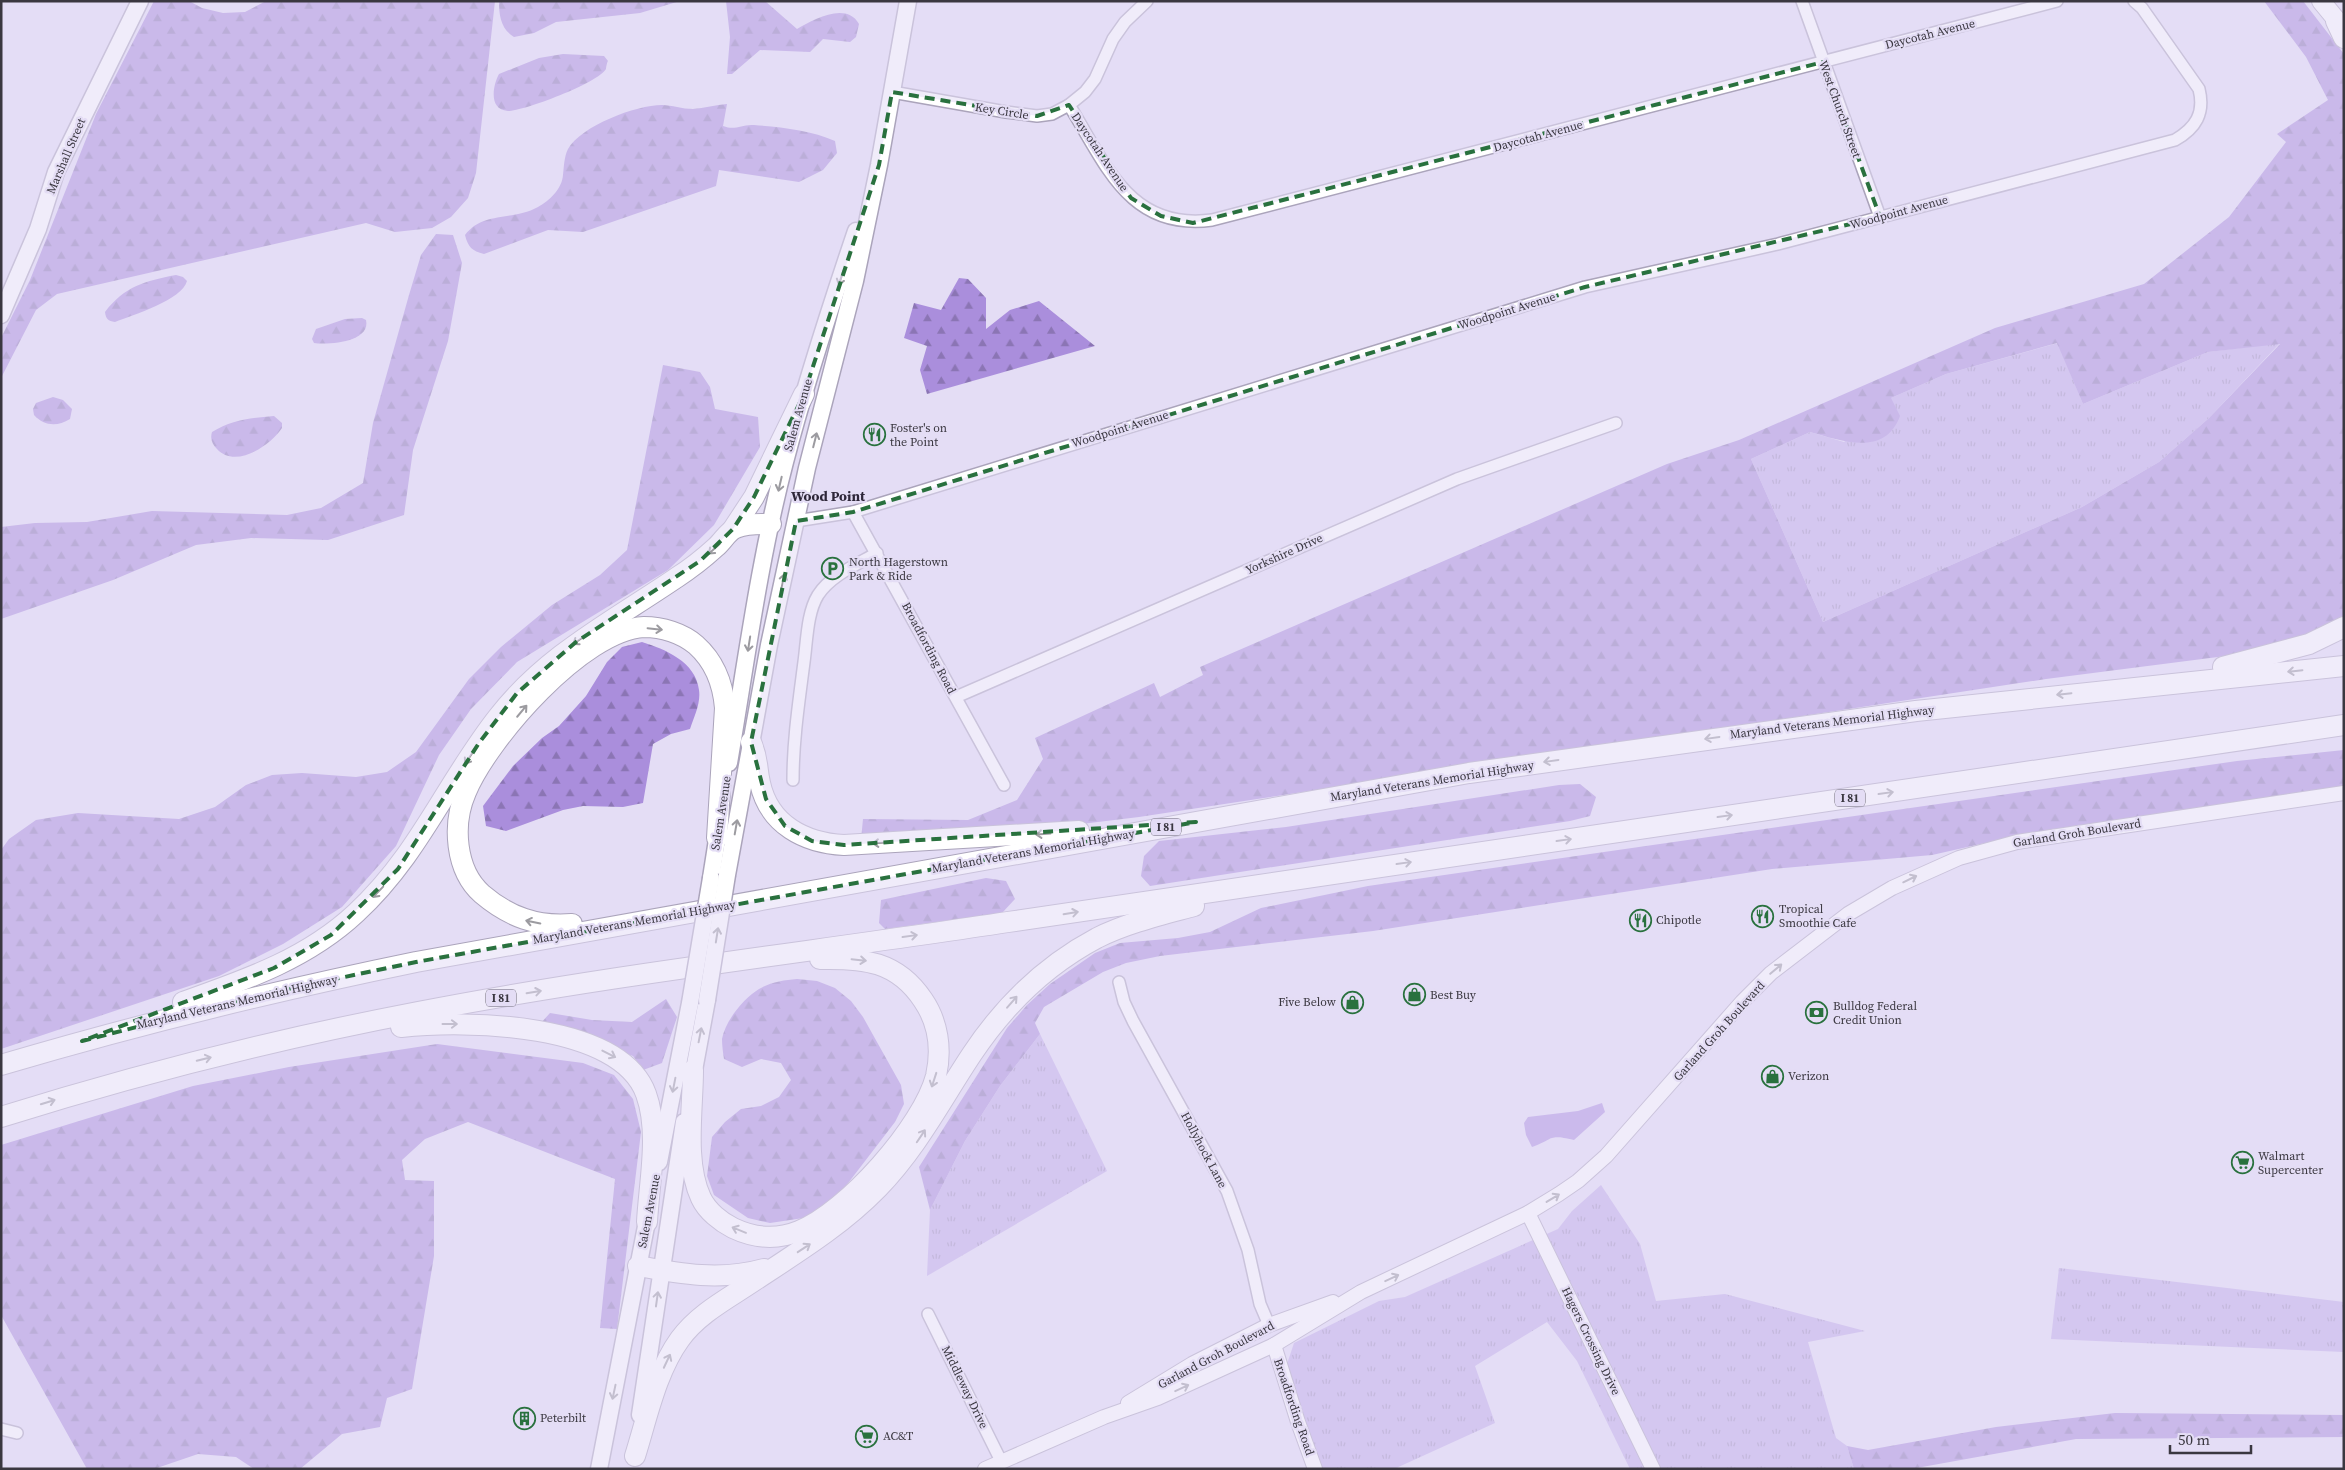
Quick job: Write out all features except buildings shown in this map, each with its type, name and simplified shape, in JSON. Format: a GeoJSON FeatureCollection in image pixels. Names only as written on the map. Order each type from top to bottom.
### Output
{"type":"FeatureCollection","features":[{"type":"Feature","properties":{"kind":"highway"},"geometry":{"type":"LineString","coordinates":[[82,1041],[274,968],[331,935],[356,914],[398,869],[416,845],[474,749],[518,693],[576,642],[700,561],[733,529],[754,497],[804,394]]}},
{"type":"Feature","properties":{"kind":"highway"},"geometry":{"type":"LineString","coordinates":[[733,529],[746,525],[771,524]]}},
{"type":"Feature","properties":{"kind":"highway"},"geometry":{"type":"LineString","coordinates":[[686,912],[561,925],[526,921],[510,914],[479,891],[468,877],[461,859],[457,827],[465,793],[491,749],[509,725],[527,704],[555,678],[584,654],[610,637],[643,627],[660,628],[690,640],[702,650],[711,661],[724,691],[725,708],[717,838]]}},
{"type":"Feature","properties":{"kind":"highway"},"geometry":{"type":"LineString","coordinates":[[2093,691],[2244,663],[2309,644],[2344,627]]}},
{"type":"Feature","properties":{"kind":"highway","name":"Maryland Veterans Memorial Highway"},"geometry":{"type":"LineString","coordinates":[[1,1065],[82,1041],[272,992],[416,962],[686,912],[1469,773],[1896,713],[2344,666]]}},
{"type":"Feature","properties":{"kind":"highway","name":"I 81"},"geometry":{"type":"LineString","coordinates":[[1,1116],[95,1088],[280,1040],[421,1011],[723,962],[966,929],[2344,725]]}},
{"type":"Feature","properties":{"kind":"highway"},"geometry":{"type":"LineString","coordinates":[[751,742],[758,758],[760,783],[775,815],[785,826],[798,834],[812,841],[828,844],[844,845],[1028,835],[1196,822]]}},
{"type":"Feature","properties":{"kind":"highway"},"geometry":{"type":"LineString","coordinates":[[634,1463],[662,1373],[680,1338],[706,1313],[844,1220],[888,1178],[924,1131],[994,1024],[1018,996],[1070,955],[1097,938],[1155,916],[1355,870]]}},
{"type":"Feature","properties":{"kind":"highway"},"geometry":{"type":"LineString","coordinates":[[694,1070],[691,1161],[701,1199],[725,1224],[753,1236],[770,1238],[798,1232],[813,1224],[859,1187],[879,1166],[916,1118],[936,1076],[939,1042],[935,1022],[915,988],[900,975],[883,966],[865,960],[723,962]]}},
{"type":"Feature","properties":{"kind":"highway"},"geometry":{"type":"LineString","coordinates":[[280,1040],[432,1024],[480,1024],[525,1029],[567,1038],[611,1054],[626,1064],[638,1078],[646,1092],[651,1108],[653,1127],[647,1222]]}},
{"type":"Feature","properties":{"kind":"highway"},"geometry":{"type":"LineString","coordinates":[[638,1266],[716,1277],[752,1272],[780,1264]]}},
{"type":"Feature","properties":{"kind":"main road","name":"Marshall Street"},"geometry":{"type":"LineString","coordinates":[[1,315],[38,229],[56,172],[140,1]]}},
{"type":"Feature","properties":{"kind":"main road","name":"Salem Avenue"},"geometry":{"type":"LineString","coordinates":[[599,1469],[690,1003],[751,742],[796,521],[855,280],[879,166],[908,1]]}},
{"type":"Feature","properties":{"kind":"main road"},"geometry":{"type":"LineString","coordinates":[[2321,1],[2341,29]]}},
{"type":"Feature","properties":{"kind":"main road","name":"Salem Avenue"},"geometry":{"type":"LineString","coordinates":[[634,1463],[661,1270],[707,1000],[719,876],[717,838],[771,524],[804,394],[879,166]]}},
{"type":"Feature","properties":{"kind":"main road"},"geometry":{"type":"LineString","coordinates":[[771,524],[796,521]]}},
{"type":"Feature","properties":{"kind":"street","name":"Key Circle"},"geometry":{"type":"LineString","coordinates":[[892,92],[1037,116],[1052,114],[1069,105],[1085,92],[1095,79],[1113,39],[1125,22],[1148,1]]}},
{"type":"Feature","properties":{"kind":"street","name":"West Church Street"},"geometry":{"type":"LineString","coordinates":[[1802,1],[1880,217]]}},
{"type":"Feature","properties":{"kind":"street","name":"Daycotah Avenue"},"geometry":{"type":"LineString","coordinates":[[1069,105],[1116,179],[1131,198],[1146,210],[1174,221],[1193,223],[1231,216],[2057,1]]}},
{"type":"Feature","properties":{"kind":"street","name":"Woodpoint Avenue"},"geometry":{"type":"LineString","coordinates":[[796,521],[853,512],[1585,287],[1778,244],[2175,140],[2188,133],[2196,124],[2200,114],[2202,99],[2192,77],[2142,8],[2134,1]]}},
{"type":"Feature","properties":{"kind":"street","name":"Yorkshire Drive"},"geometry":{"type":"LineString","coordinates":[[956,697],[1457,479],[1616,423]]}},
{"type":"Feature","properties":{"kind":"street","name":"Broadfording Road"},"geometry":{"type":"LineString","coordinates":[[853,512],[1004,785]]}},
{"type":"Feature","properties":{"kind":"street"},"geometry":{"type":"LineString","coordinates":[[793,780],[793,747],[807,634],[814,604],[818,595],[834,579],[877,553]]}},
{"type":"Feature","properties":{"kind":"street","name":"Garland Groh Boulevard"},"geometry":{"type":"LineString","coordinates":[[1104,1417],[1192,1364],[1270,1325],[1361,1292],[1528,1213],[1578,1181],[1606,1156],[1742,1002],[1771,972],[1848,914],[1892,888],[1959,858],[2017,842],[2344,793]]}},
{"type":"Feature","properties":{"kind":"street","name":"Hollyhock Lane"},"geometry":{"type":"LineString","coordinates":[[1119,982],[1124,1002],[1133,1021],[1227,1192],[1248,1250],[1260,1304],[1270,1325]]}},
{"type":"Feature","properties":{"kind":"street","name":"Hagers Crossing Drive"},"geometry":{"type":"LineString","coordinates":[[1528,1213],[1653,1469]]}},
{"type":"Feature","properties":{"kind":"street","name":"Garland Groh Boulevard"},"geometry":{"type":"LineString","coordinates":[[985,1469],[1104,1417],[1158,1398],[1274,1345],[1361,1292]]}},
{"type":"Feature","properties":{"kind":"street"},"geometry":{"type":"LineString","coordinates":[[1192,1364],[1274,1345],[1322,1306]]}},
{"type":"Feature","properties":{"kind":"street","name":"Middleway Drive"},"geometry":{"type":"LineString","coordinates":[[928,1314],[1001,1461]]}},
{"type":"Feature","properties":{"kind":"street","name":"Broadfording Road"},"geometry":{"type":"LineString","coordinates":[[1274,1345],[1315,1469]]}},
{"type":"Feature","properties":{"kind":"street"},"geometry":{"type":"LineString","coordinates":[[1,1429],[17,1433]]}},
{"type":"Feature","properties":{"kind":"highlighted area"},"geometry":{"type":"Polygon","coordinates":[[[1823,62],[1880,217],[1585,287],[853,512],[796,521],[751,742],[766,799],[785,826],[812,841],[844,845],[1196,822],[416,962],[273,992],[82,1041],[274,968],[331,935],[398,869],[479,743],[517,693],[576,642],[700,561],[733,529],[754,497],[804,394],[879,165],[892,92],[1037,116],[1069,105],[1131,198],[1161,216],[1193,223],[1823,62]]]}},
{"type":"Feature","properties":{"kind":"green space"},"geometry":{"type":"Polygon","coordinates":[[[154,1],[189,1],[202,8],[223,13],[245,12],[266,1],[495,1],[476,173],[468,198],[451,217],[432,228],[395,232],[366,223],[57,294],[36,310],[1,378],[1,338],[30,280],[96,114],[154,1]]]}},
{"type":"Feature","properties":{"kind":"green space"},"geometry":{"type":"Polygon","coordinates":[[[499,1],[680,1],[640,13],[556,22],[534,33],[514,37],[506,30],[502,22],[499,1]]]}},
{"type":"Feature","properties":{"kind":"green space"},"geometry":{"type":"Polygon","coordinates":[[[726,1],[765,1],[797,29],[820,17],[838,13],[853,17],[859,24],[856,37],[850,42],[823,39],[810,52],[760,50],[732,74],[727,74],[730,37],[726,1]]]}},
{"type":"Feature","properties":{"kind":"green space"},"geometry":{"type":"Polygon","coordinates":[[[2264,1],[2303,1],[2344,54],[2344,615],[2317,632],[2249,653],[2046,679],[1139,817],[1032,830],[861,840],[863,819],[968,820],[1017,800],[1043,759],[1035,738],[1154,683],[1160,697],[1203,675],[1200,667],[1667,464],[1739,440],[1995,328],[2144,284],[2229,217],[2286,142],[2277,134],[2328,100],[2306,57],[2264,1]],[[2057,343],[1946,374],[1891,398],[1900,416],[1893,429],[1884,437],[1861,443],[1835,439],[1810,432],[1751,459],[1823,622],[2082,507],[2159,462],[2209,418],[2280,344],[2208,352],[2083,404],[2057,343]]]}},
{"type":"Feature","properties":{"kind":"green space"},"geometry":{"type":"Polygon","coordinates":[[[563,54],[604,56],[608,61],[606,69],[590,81],[544,101],[508,111],[502,110],[497,106],[494,90],[499,74],[539,58],[563,54]]]}},
{"type":"Feature","properties":{"kind":"green space"},"geometry":{"type":"Polygon","coordinates":[[[727,104],[723,126],[735,128],[754,125],[806,132],[835,141],[837,153],[823,170],[799,182],[719,170],[716,186],[583,232],[548,230],[484,254],[471,248],[468,243],[465,235],[480,222],[528,211],[538,207],[550,198],[558,190],[562,180],[568,149],[585,132],[610,118],[651,106],[666,105],[693,109],[727,104]]]}},
{"type":"Feature","properties":{"kind":"green space"},"geometry":{"type":"Polygon","coordinates":[[[436,234],[453,235],[462,263],[448,341],[413,450],[404,515],[328,540],[251,538],[196,545],[113,580],[1,619],[1,527],[35,523],[87,522],[152,511],[287,515],[321,508],[363,483],[373,423],[409,295],[421,255],[436,234]]]}},
{"type":"Feature","properties":{"kind":"green space"},"geometry":{"type":"Polygon","coordinates":[[[176,275],[183,277],[187,281],[183,288],[167,300],[115,322],[107,318],[105,312],[128,290],[145,282],[176,275]]]}},
{"type":"Feature","properties":{"kind":"green space"},"geometry":{"type":"Polygon","coordinates":[[[959,278],[968,279],[986,298],[986,329],[1010,310],[1039,301],[1095,346],[927,394],[920,370],[927,346],[904,338],[914,303],[941,310],[959,278]]]}},
{"type":"Feature","properties":{"kind":"green space"},"geometry":{"type":"Polygon","coordinates":[[[362,318],[366,320],[366,327],[362,333],[348,341],[314,343],[312,339],[316,329],[345,319],[362,318]]]}},
{"type":"Feature","properties":{"kind":"green space"},"geometry":{"type":"Polygon","coordinates":[[[2058,343],[2083,404],[2208,352],[2280,343],[2209,418],[2159,462],[2082,507],[1823,622],[1751,459],[1810,432],[1844,442],[1891,398],[1946,374],[2058,343]]]}},
{"type":"Feature","properties":{"kind":"green space"},"geometry":{"type":"Polygon","coordinates":[[[663,365],[700,372],[710,387],[715,409],[758,417],[760,447],[714,525],[668,570],[517,662],[471,709],[439,755],[396,846],[342,907],[283,944],[219,976],[1,1049],[1,850],[9,839],[36,820],[78,813],[179,819],[215,807],[246,785],[272,775],[302,773],[356,777],[387,772],[416,752],[469,679],[501,647],[552,605],[600,575],[627,550],[663,365]]]}},
{"type":"Feature","properties":{"kind":"green space"},"geometry":{"type":"Polygon","coordinates":[[[53,397],[63,400],[72,409],[70,419],[65,422],[51,424],[38,419],[34,415],[33,409],[36,403],[53,397]]]}},
{"type":"Feature","properties":{"kind":"green space"},"geometry":{"type":"Polygon","coordinates":[[[274,416],[282,423],[282,428],[269,442],[252,453],[233,457],[224,455],[213,443],[212,432],[219,428],[242,420],[274,416]]]}},
{"type":"Feature","properties":{"kind":"green space"},"geometry":{"type":"Polygon","coordinates":[[[642,642],[669,653],[686,664],[697,680],[699,690],[697,710],[690,729],[671,734],[653,744],[643,803],[623,807],[583,806],[563,810],[506,831],[486,826],[483,806],[513,766],[542,738],[559,726],[586,696],[607,662],[622,647],[642,642]]]}},
{"type":"Feature","properties":{"kind":"green space"},"geometry":{"type":"Polygon","coordinates":[[[2344,750],[2344,787],[1994,841],[1932,855],[1772,869],[1373,931],[1160,956],[1126,963],[1103,972],[1044,1007],[1035,1023],[1040,1034],[1000,1086],[965,1141],[930,1210],[919,1167],[1007,1028],[1027,1005],[1050,984],[1095,953],[1120,943],[1178,938],[1210,932],[1261,908],[1368,886],[2237,761],[2344,750]]]}},
{"type":"Feature","properties":{"kind":"green space"},"geometry":{"type":"Polygon","coordinates":[[[1580,784],[1596,797],[1590,816],[1570,821],[1150,886],[1141,876],[1144,856],[1159,841],[1286,827],[1559,785],[1580,784]]]}},
{"type":"Feature","properties":{"kind":"green space"},"geometry":{"type":"Polygon","coordinates":[[[986,878],[1006,881],[1015,899],[1002,913],[885,929],[879,923],[881,900],[986,878]]]}},
{"type":"Feature","properties":{"kind":"green space"},"geometry":{"type":"Polygon","coordinates":[[[797,979],[817,981],[835,988],[851,1001],[863,1017],[901,1085],[904,1104],[895,1122],[842,1191],[810,1217],[770,1223],[748,1218],[714,1195],[707,1176],[712,1137],[725,1122],[741,1109],[761,1106],[779,1097],[791,1080],[781,1063],[761,1059],[742,1067],[724,1059],[722,1039],[731,1018],[741,1004],[753,993],[773,983],[797,979]]]}},
{"type":"Feature","properties":{"kind":"green space"},"geometry":{"type":"Polygon","coordinates":[[[666,999],[677,1017],[662,1063],[643,1070],[633,1056],[613,1049],[576,1030],[540,1024],[550,1013],[592,1020],[632,1022],[666,999]]]}},
{"type":"Feature","properties":{"kind":"green space"},"geometry":{"type":"Polygon","coordinates":[[[1040,1034],[1107,1171],[927,1276],[930,1210],[965,1141],[1000,1086],[1040,1034]]]}},
{"type":"Feature","properties":{"kind":"green space"},"geometry":{"type":"Polygon","coordinates":[[[437,1044],[583,1063],[614,1075],[633,1099],[641,1132],[617,1329],[600,1328],[615,1179],[468,1122],[425,1139],[402,1160],[405,1180],[434,1181],[434,1256],[412,1389],[387,1398],[380,1427],[342,1434],[300,1469],[254,1469],[236,1457],[198,1454],[154,1469],[87,1469],[1,1315],[1,1145],[193,1086],[289,1067],[437,1044]]]}},
{"type":"Feature","properties":{"kind":"green space"},"geometry":{"type":"Polygon","coordinates":[[[1601,1185],[1640,1244],[1656,1301],[1725,1294],[1865,1331],[1808,1342],[1836,1438],[1847,1446],[1854,1469],[1630,1469],[1577,1361],[1547,1322],[1475,1366],[1495,1423],[1394,1469],[1314,1469],[1281,1382],[1294,1343],[1379,1301],[1405,1297],[1558,1229],[1572,1211],[1601,1185]]]}},
{"type":"Feature","properties":{"kind":"green space"},"geometry":{"type":"Polygon","coordinates":[[[2059,1268],[2344,1302],[2344,1352],[2051,1339],[2059,1268]]]}},
{"type":"Feature","properties":{"kind":"green space"},"geometry":{"type":"Polygon","coordinates":[[[2115,1413],[2344,1415],[2344,1437],[2076,1439],[1911,1469],[1854,1469],[1847,1446],[1868,1450],[1996,1427],[2115,1413]]]}},
{"type":"Feature","properties":{"kind":"shaded area"},"geometry":{"type":"Polygon","coordinates":[[[1602,1103],[1605,1112],[1574,1140],[1555,1137],[1532,1147],[1526,1135],[1524,1123],[1528,1117],[1578,1111],[1602,1103]]]}},
{"type":"Feature","properties":{"kind":"place","name":"Foster's on the Point"},"geometry":{"type":"Point","coordinates":[874,435]}},
{"type":"Feature","properties":{"kind":"place","name":"North Hagerstown Park & Ride"},"geometry":{"type":"Point","coordinates":[833,569]}},
{"type":"Feature","properties":{"kind":"place","name":"Tropical Smoothie Cafe"},"geometry":{"type":"Point","coordinates":[1763,916]}},
{"type":"Feature","properties":{"kind":"place","name":"Chipotle"},"geometry":{"type":"Point","coordinates":[1640,920]}},
{"type":"Feature","properties":{"kind":"place","name":"Best Buy"},"geometry":{"type":"Point","coordinates":[1414,995]}},
{"type":"Feature","properties":{"kind":"place","name":"Five Below"},"geometry":{"type":"Point","coordinates":[1352,1002]}},
{"type":"Feature","properties":{"kind":"place","name":"Bulldog Federal Credit Union"},"geometry":{"type":"Point","coordinates":[1817,1013]}},
{"type":"Feature","properties":{"kind":"place","name":"Verizon"},"geometry":{"type":"Point","coordinates":[1772,1076]}},
{"type":"Feature","properties":{"kind":"place","name":"Walmart Supercenter"},"geometry":{"type":"Point","coordinates":[2242,1163]}},
{"type":"Feature","properties":{"kind":"place","name":"Peterbilt"},"geometry":{"type":"Point","coordinates":[524,1418]}},
{"type":"Feature","properties":{"kind":"place","name":"AC&T"},"geometry":{"type":"Point","coordinates":[867,1436]}},
{"type":"Feature","properties":{"kind":"district","name":"Wood Point"},"geometry":{"type":"Point","coordinates":[828,496]}}]}
